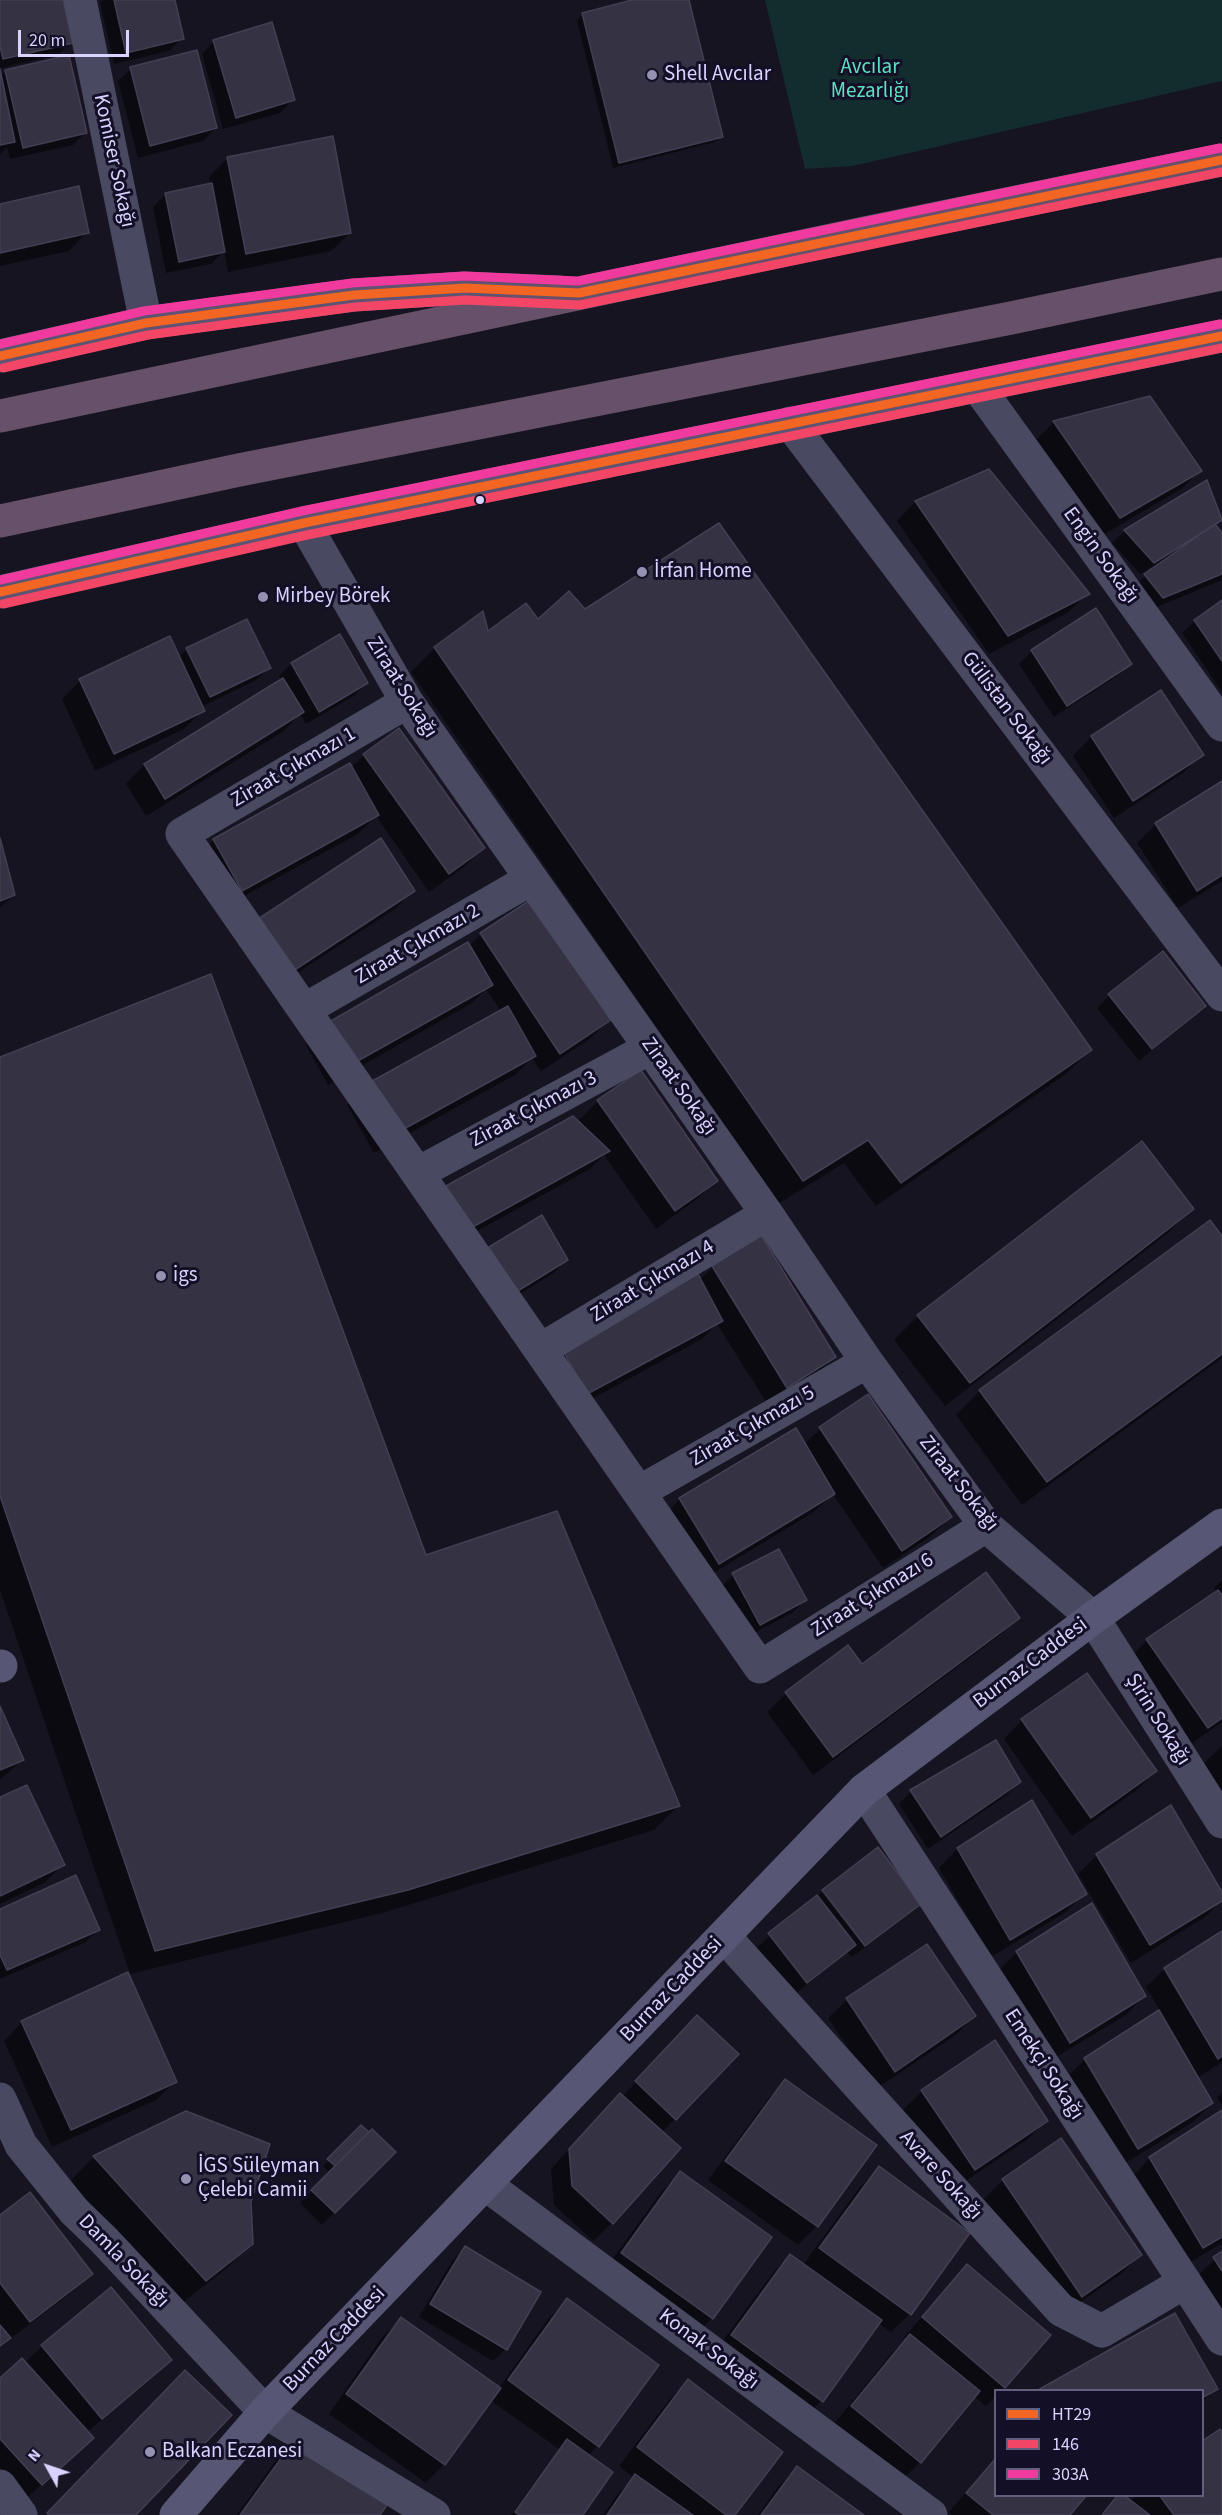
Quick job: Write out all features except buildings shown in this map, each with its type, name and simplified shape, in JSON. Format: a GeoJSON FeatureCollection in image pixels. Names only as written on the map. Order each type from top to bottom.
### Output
{"type":"FeatureCollection","features":[{"type":"Feature","properties":{"kind":"highway"},"geometry":{"type":"LineString","coordinates":[[0,416],[1222,160]]}},
{"type":"Feature","properties":{"kind":"highway"},"geometry":{"type":"LineString","coordinates":[[0,520],[239,470],[999,321],[1222,274]]}},
{"type":"Feature","properties":{"kind":"main road"},"geometry":{"type":"LineString","coordinates":[[0,356],[146,323],[354,295],[465,288],[579,293]]}},
{"type":"Feature","properties":{"kind":"main road"},"geometry":{"type":"LineString","coordinates":[[0,591],[304,523],[1222,336]]}},
{"type":"Feature","properties":{"kind":"main road","name":"Burnaz Caddesi"},"geometry":{"type":"LineString","coordinates":[[176,2515],[265,2412],[864,1790],[1093,1618],[1222,1525]]}},
{"type":"Feature","properties":{"kind":"street","name":"Komiser Sokağı"},"geometry":{"type":"LineString","coordinates":[[80,0],[146,323]]}},
{"type":"Feature","properties":{"kind":"street","name":"Engin Sokağı"},"geometry":{"type":"LineString","coordinates":[[978,387],[1222,725]]}},
{"type":"Feature","properties":{"kind":"street","name":"Gülistan Sokağı"},"geometry":{"type":"LineString","coordinates":[[790,423],[1222,995]]}},
{"type":"Feature","properties":{"kind":"street","name":"Ziraat Sokağı"},"geometry":{"type":"LineString","coordinates":[[304,523],[407,702],[767,1214],[867,1362],[986,1526],[1093,1618]]}},
{"type":"Feature","properties":{"kind":"street","name":"Ziraat Çıkmazı 1"},"geometry":{"type":"LineString","coordinates":[[304,1010],[182,834],[407,702]]}},
{"type":"Feature","properties":{"kind":"street","name":"Ziraat Çıkmazı 2"},"geometry":{"type":"LineString","coordinates":[[304,1010],[531,879]]}},
{"type":"Feature","properties":{"kind":"street"},"geometry":{"type":"LineString","coordinates":[[304,1010],[639,1492]]}},
{"type":"Feature","properties":{"kind":"street","name":"Ziraat Çıkmazı 3"},"geometry":{"type":"LineString","coordinates":[[418,1173],[650,1048]]}},
{"type":"Feature","properties":{"kind":"street","name":"Ziraat Çıkmazı 4"},"geometry":{"type":"LineString","coordinates":[[540,1350],[767,1214]]}},
{"type":"Feature","properties":{"kind":"street","name":"Ziraat Çıkmazı 5"},"geometry":{"type":"LineString","coordinates":[[639,1492],[867,1362]]}},
{"type":"Feature","properties":{"kind":"street","name":"Ziraat Çıkmazı 6"},"geometry":{"type":"LineString","coordinates":[[639,1492],[760,1667],[986,1526]]}},
{"type":"Feature","properties":{"kind":"street","name":"Şirin Sokağı"},"geometry":{"type":"LineString","coordinates":[[1093,1618],[1222,1822]]}},
{"type":"Feature","properties":{"kind":"street","name":"Emekçi Sokağı"},"geometry":{"type":"LineString","coordinates":[[864,1790],[1222,2338]]}},
{"type":"Feature","properties":{"kind":"street","name":"Avare Sokağı"},"geometry":{"type":"LineString","coordinates":[[724,1936],[1061,2310],[1102,2331],[1185,2282]]}},
{"type":"Feature","properties":{"kind":"street","name":"Damla Sokağı"},"geometry":{"type":"LineString","coordinates":[[0,2099],[10,2152],[104,2240],[265,2412],[434,2515]]}},
{"type":"Feature","properties":{"kind":"street","name":"Konak Sokağı"},"geometry":{"type":"LineString","coordinates":[[485,2184],[931,2515]]}},
{"type":"Feature","properties":{"kind":"street"},"geometry":{"type":"LineString","coordinates":[[0,2486],[21,2515]]}},
{"type":"Feature","properties":{"kind":"green space","name":"Avcılar Mezarlığı"},"geometry":{"type":"Polygon","coordinates":[[[765,0],[1222,0],[1222,81],[853,166],[805,169],[765,0]]]}},
{"type":"Feature","properties":{"kind":"transit line","name":"303A"},"geometry":{"type":"LineString","coordinates":[[0,344],[144,311],[352,283],[464,276],[578,281],[1220,148]]}},
{"type":"Feature","properties":{"kind":"transit line","name":"HT29"},"geometry":{"type":"LineString","coordinates":[[0,356],[146,323],[354,295],[465,288],[579,293],[1222,160]]}},
{"type":"Feature","properties":{"kind":"transit line","name":"146"},"geometry":{"type":"LineString","coordinates":[[3,368],[148,335],[355,307],[465,300],[580,305],[1222,172]]}},
{"type":"Feature","properties":{"kind":"transit line","name":"303A"},"geometry":{"type":"LineString","coordinates":[[0,580],[302,511],[1220,324]]}},
{"type":"Feature","properties":{"kind":"transit line","name":"HT29"},"geometry":{"type":"LineString","coordinates":[[0,592],[304,523],[1222,336]]}},
{"type":"Feature","properties":{"kind":"transit line","name":"146"},"geometry":{"type":"LineString","coordinates":[[3,604],[307,535],[1222,348]]}},
{"type":"Feature","properties":{"kind":"place","name":"Shell Avcılar"},"geometry":{"type":"Point","coordinates":[652,75]}},
{"type":"Feature","properties":{"kind":"place","name":"İrfan Home"},"geometry":{"type":"Point","coordinates":[642,572]}},
{"type":"Feature","properties":{"kind":"place","name":"Mirbey Börek"},"geometry":{"type":"Point","coordinates":[263,597]}},
{"type":"Feature","properties":{"kind":"place","name":"igs"},"geometry":{"type":"Point","coordinates":[161,1276]}},
{"type":"Feature","properties":{"kind":"place","name":"İGS Süleyman Çelebi Camii"},"geometry":{"type":"Point","coordinates":[186,2179]}},
{"type":"Feature","properties":{"kind":"place","name":"Balkan Eczanesi"},"geometry":{"type":"Point","coordinates":[150,2452]}}]}
